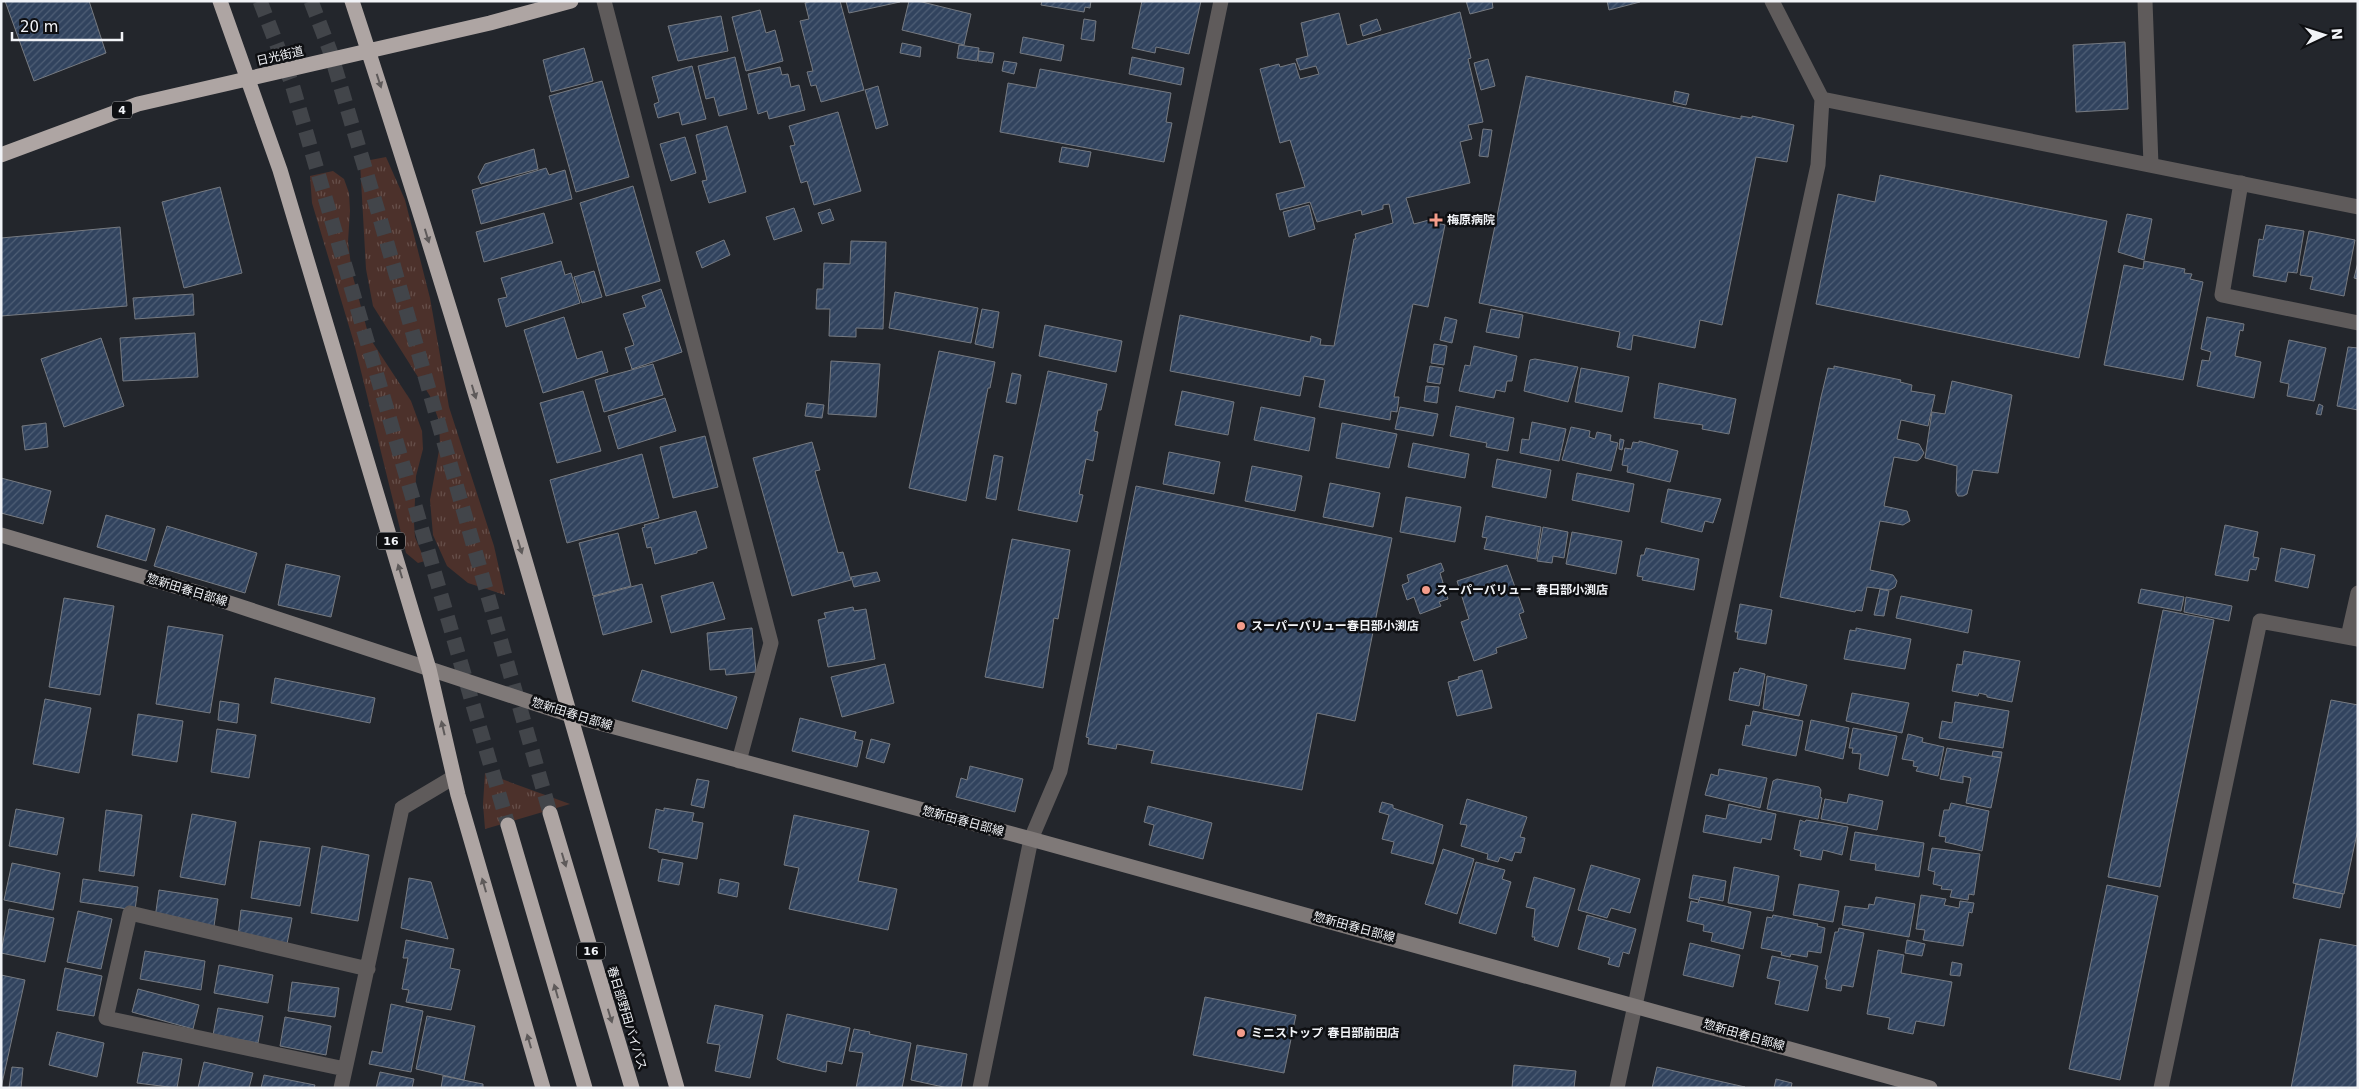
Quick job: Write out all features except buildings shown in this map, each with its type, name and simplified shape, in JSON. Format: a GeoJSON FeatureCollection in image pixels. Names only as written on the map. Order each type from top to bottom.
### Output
{"type":"FeatureCollection","features":[{"type":"Feature","properties":{"kind":"highway","name":"16"},"geometry":{"type":"LineString","coordinates":[[220,1],[280,170],[429,669],[454,777],[542,1088]]}},
{"type":"Feature","properties":{"kind":"highway"},"geometry":{"type":"LineString","coordinates":[[352,1],[399,143],[570,715],[677,1088]]}},
{"type":"Feature","properties":{"kind":"highway","name":"日光街道"},"geometry":{"type":"LineString","coordinates":[[1,155],[138,104],[571,1]]}},
{"type":"Feature","properties":{"kind":"highway","name":"春日部野田バイパス"},"geometry":{"type":"LineString","coordinates":[[550,813],[632,1088]]}},
{"type":"Feature","properties":{"kind":"highway"},"geometry":{"type":"LineString","coordinates":[[508,825],[584,1088]]}},
{"type":"Feature","properties":{"kind":"main road","name":"惣新田春日部線"},"geometry":{"type":"LineString","coordinates":[[1,535],[202,594],[570,715],[1634,1004],[1930,1088]]}},
{"type":"Feature","properties":{"kind":"street"},"geometry":{"type":"LineString","coordinates":[[604,1],[771,643],[739,761]]}},
{"type":"Feature","properties":{"kind":"street"},"geometry":{"type":"LineString","coordinates":[[980,1088],[1031,839],[1060,771],[1221,1]]}},
{"type":"Feature","properties":{"kind":"street"},"geometry":{"type":"LineString","coordinates":[[1617,1088],[1818,165],[1822,98],[1772,1]]}},
{"type":"Feature","properties":{"kind":"street"},"geometry":{"type":"LineString","coordinates":[[2145,1],[2151,165]]}},
{"type":"Feature","properties":{"kind":"street"},"geometry":{"type":"LineString","coordinates":[[1822,98],[2358,207]]}},
{"type":"Feature","properties":{"kind":"street"},"geometry":{"type":"LineString","coordinates":[[2241,183],[2222,296],[2358,323]]}},
{"type":"Feature","properties":{"kind":"street"},"geometry":{"type":"LineString","coordinates":[[2160,1088],[2260,621],[2353,638],[2358,593]]}},
{"type":"Feature","properties":{"kind":"street"},"geometry":{"type":"LineString","coordinates":[[341,1088],[402,808],[454,777]]}},
{"type":"Feature","properties":{"kind":"street"},"geometry":{"type":"LineString","coordinates":[[345,1069],[106,1018],[130,914],[368,968]]}},
{"type":"Feature","properties":{"kind":"green space"},"geometry":{"type":"Polygon","coordinates":[[[386,157],[405,200],[430,298],[449,407],[494,546],[505,595],[468,583],[447,566],[433,535],[430,500],[440,445],[439,421],[430,396],[373,306],[366,269],[360,162],[386,157]]]}},
{"type":"Feature","properties":{"kind":"green space"},"geometry":{"type":"Polygon","coordinates":[[[333,171],[344,179],[349,193],[348,242],[352,273],[369,337],[411,401],[422,431],[423,449],[416,476],[414,523],[415,537],[425,561],[418,563],[406,553],[354,343],[312,203],[310,176],[333,171]]]}},
{"type":"Feature","properties":{"kind":"green space"},"geometry":{"type":"Polygon","coordinates":[[[485,773],[570,804],[485,829],[483,804],[485,773]]]}},
{"type":"Feature","properties":{"kind":"tunnel"},"geometry":{"type":"LineString","coordinates":[[260,1],[292,84],[508,825]]}},
{"type":"Feature","properties":{"kind":"tunnel"},"geometry":{"type":"LineString","coordinates":[[311,1],[330,51],[379,215],[550,813]]}},
{"type":"Feature","properties":{"kind":"place","name":"梅原病院"},"geometry":{"type":"Point","coordinates":[1436,220]}},
{"type":"Feature","properties":{"kind":"place","name":"スーパーバリュー 春日部小渕店"},"geometry":{"type":"Point","coordinates":[1426,590]}},
{"type":"Feature","properties":{"kind":"place","name":"スーパーバリュー春日部小渕店"},"geometry":{"type":"Point","coordinates":[1241,626]}},
{"type":"Feature","properties":{"kind":"place","name":"ミニストップ 春日部前田店"},"geometry":{"type":"Point","coordinates":[1241,1033]}}]}
